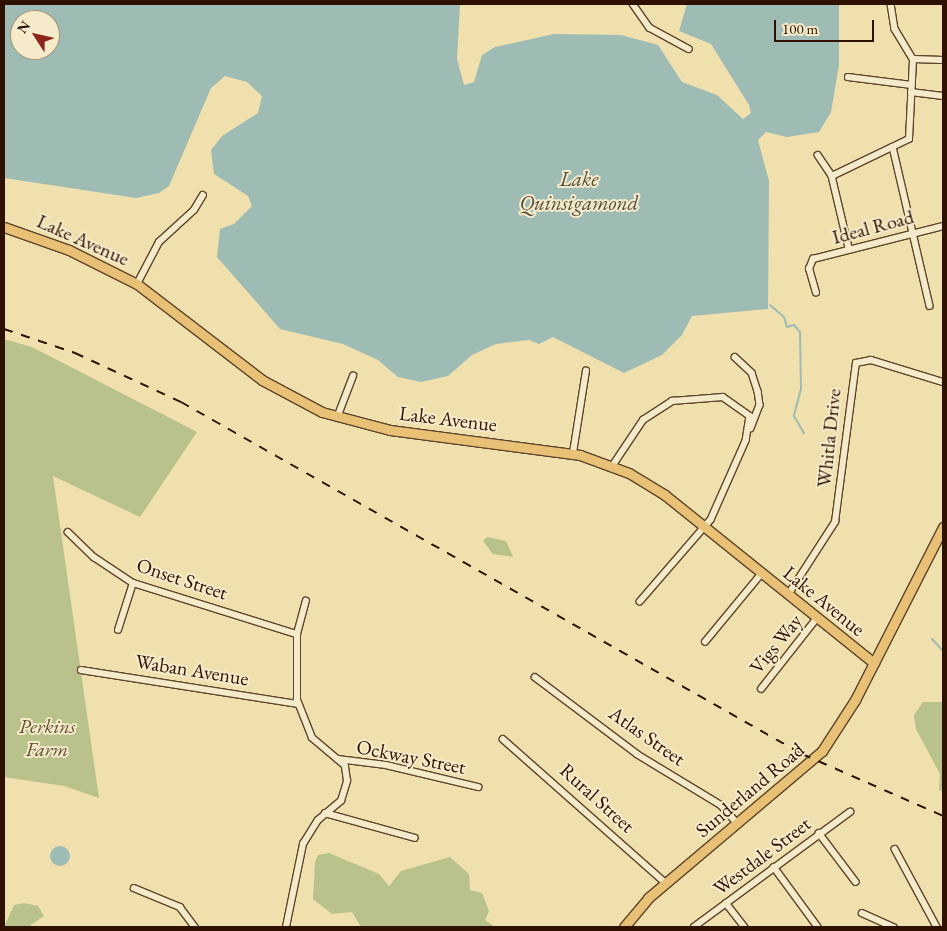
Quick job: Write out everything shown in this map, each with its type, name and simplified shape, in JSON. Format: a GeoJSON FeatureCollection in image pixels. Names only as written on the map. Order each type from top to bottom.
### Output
{"type":"FeatureCollection","features":[{"type":"Feature","properties":{"kind":"main road","name":"Lake Avenue"},"geometry":{"type":"LineString","coordinates":[[4,227],[69,250],[137,284],[262,380],[337,418],[390,430],[572,453],[613,465],[660,492],[874,663]]}},
{"type":"Feature","properties":{"kind":"main road","name":"Sunderland Road"},"geometry":{"type":"LineString","coordinates":[[624,927],[666,883],[822,751],[874,663],[943,527]]}},
{"type":"Feature","properties":{"kind":"street"},"geometry":{"type":"LineString","coordinates":[[633,4],[650,28],[689,49]]}},
{"type":"Feature","properties":{"kind":"street"},"geometry":{"type":"LineString","coordinates":[[832,176],[910,139],[913,58],[895,29],[891,4]]}},
{"type":"Feature","properties":{"kind":"street"},"geometry":{"type":"LineString","coordinates":[[913,58],[943,60]]}},
{"type":"Feature","properties":{"kind":"street"},"geometry":{"type":"LineString","coordinates":[[848,77],[943,96]]}},
{"type":"Feature","properties":{"kind":"street"},"geometry":{"type":"LineString","coordinates":[[893,147],[930,306]]}},
{"type":"Feature","properties":{"kind":"street"},"geometry":{"type":"LineString","coordinates":[[818,155],[832,176],[849,248]]}},
{"type":"Feature","properties":{"kind":"street"},"geometry":{"type":"LineString","coordinates":[[137,284],[159,242],[194,210],[203,194]]}},
{"type":"Feature","properties":{"kind":"street","name":"Ideal Road"},"geometry":{"type":"LineString","coordinates":[[816,292],[811,260],[849,248],[943,226]]}},
{"type":"Feature","properties":{"kind":"street"},"geometry":{"type":"LineString","coordinates":[[640,602],[674,567],[720,502],[759,410],[758,391],[752,372],[735,357]]}},
{"type":"Feature","properties":{"kind":"street","name":"Whitla Drive"},"geometry":{"type":"LineString","coordinates":[[788,595],[835,522],[856,363],[871,360],[943,382]]}},
{"type":"Feature","properties":{"kind":"street"},"geometry":{"type":"LineString","coordinates":[[572,453],[586,371]]}},
{"type":"Feature","properties":{"kind":"street"},"geometry":{"type":"LineString","coordinates":[[337,418],[353,376]]}},
{"type":"Feature","properties":{"kind":"street"},"geometry":{"type":"LineString","coordinates":[[613,465],[643,420],[680,398],[706,395],[730,400],[748,413],[749,432]]}},
{"type":"Feature","properties":{"kind":"street","name":"Onset Street"},"geometry":{"type":"LineString","coordinates":[[68,532],[94,557],[133,583],[297,634]]}},
{"type":"Feature","properties":{"kind":"street"},"geometry":{"type":"LineString","coordinates":[[705,642],[762,573]]}},
{"type":"Feature","properties":{"kind":"street"},"geometry":{"type":"LineString","coordinates":[[118,630],[133,583]]}},
{"type":"Feature","properties":{"kind":"street"},"geometry":{"type":"LineString","coordinates":[[286,927],[297,861],[307,836],[326,813],[341,801],[346,788],[346,771],[338,759],[312,738],[298,704],[297,634],[306,601]]}},
{"type":"Feature","properties":{"kind":"street","name":"Vigs Way"},"geometry":{"type":"LineString","coordinates":[[761,690],[818,618]]}},
{"type":"Feature","properties":{"kind":"street","name":"Waban Avenue"},"geometry":{"type":"LineString","coordinates":[[81,670],[298,704]]}},
{"type":"Feature","properties":{"kind":"street","name":"Atlas Street"},"geometry":{"type":"LineString","coordinates":[[535,677],[562,693],[637,754],[721,805],[738,824]]}},
{"type":"Feature","properties":{"kind":"street","name":"Rural Street"},"geometry":{"type":"LineString","coordinates":[[503,739],[666,883]]}},
{"type":"Feature","properties":{"kind":"street","name":"Ockway Street"},"geometry":{"type":"LineString","coordinates":[[338,759],[386,765],[478,787]]}},
{"type":"Feature","properties":{"kind":"street","name":"Westdale Street"},"geometry":{"type":"LineString","coordinates":[[694,927],[850,812]]}},
{"type":"Feature","properties":{"kind":"street"},"geometry":{"type":"LineString","coordinates":[[326,813],[415,838]]}},
{"type":"Feature","properties":{"kind":"street"},"geometry":{"type":"LineString","coordinates":[[819,833],[856,882]]}},
{"type":"Feature","properties":{"kind":"street"},"geometry":{"type":"LineString","coordinates":[[895,849],[937,927]]}},
{"type":"Feature","properties":{"kind":"street"},"geometry":{"type":"LineString","coordinates":[[774,867],[818,927]]}},
{"type":"Feature","properties":{"kind":"street"},"geometry":{"type":"LineString","coordinates":[[134,888],[180,907],[195,927]]}},
{"type":"Feature","properties":{"kind":"street"},"geometry":{"type":"LineString","coordinates":[[726,903],[745,927]]}},
{"type":"Feature","properties":{"kind":"street"},"geometry":{"type":"LineString","coordinates":[[862,913],[894,927]]}},
{"type":"Feature","properties":{"kind":"green space","name":"Perkins Farm"},"geometry":{"type":"Polygon","coordinates":[[[4,339],[32,347],[197,432],[140,517],[53,476],[99,798],[64,786],[4,777],[4,339]]]}},
{"type":"Feature","properties":{"kind":"green space"},"geometry":{"type":"Polygon","coordinates":[[[487,537],[506,541],[513,557],[493,554],[483,541],[487,537]]]}},
{"type":"Feature","properties":{"kind":"green space"},"geometry":{"type":"Polygon","coordinates":[[[923,702],[943,702],[943,792],[939,790],[940,774],[916,729],[914,715],[923,702]]]}},
{"type":"Feature","properties":{"kind":"green space"},"geometry":{"type":"Polygon","coordinates":[[[329,853],[379,874],[389,886],[401,871],[450,857],[469,874],[470,890],[482,893],[489,911],[485,920],[495,927],[361,927],[352,912],[332,914],[313,899],[315,862],[318,855],[329,853]]]}},
{"type":"Feature","properties":{"kind":"green space"},"geometry":{"type":"Polygon","coordinates":[[[24,903],[38,906],[44,916],[28,927],[4,927],[14,905],[24,903]]]}},
{"type":"Feature","properties":{"kind":"water","name":"Lake Quinsigamond"},"geometry":{"type":"Polygon","coordinates":[[[4,4],[460,4],[457,59],[464,85],[474,82],[482,55],[495,47],[554,34],[621,35],[658,45],[682,82],[717,95],[743,119],[751,113],[749,105],[711,44],[679,31],[687,4],[839,4],[839,65],[831,112],[819,132],[787,137],[766,132],[758,140],[769,181],[768,309],[692,316],[682,335],[662,355],[624,373],[553,337],[539,344],[529,340],[496,344],[472,355],[448,376],[421,382],[398,377],[378,360],[343,344],[280,329],[217,257],[220,229],[234,224],[252,206],[248,196],[214,174],[211,150],[222,136],[258,113],[262,96],[247,82],[225,76],[211,88],[169,186],[159,193],[136,198],[4,178],[4,4]]]}},
{"type":"Feature","properties":{"kind":"water"},"geometry":{"type":"Polygon","coordinates":[[[60,846],[67,849],[70,856],[67,863],[60,866],[53,863],[50,856],[53,849],[60,846]]]}},
{"type":"Feature","properties":{"kind":"waterway"},"geometry":{"type":"LineString","coordinates":[[770,305],[784,317],[787,327],[794,325],[800,332],[801,389],[794,416],[804,433]]}},
{"type":"Feature","properties":{"kind":"waterway"},"geometry":{"type":"LineString","coordinates":[[932,639],[943,651]]}},
{"type":"Feature","properties":{"kind":"railway"},"geometry":{"type":"LineString","coordinates":[[4,329],[75,353],[181,402],[802,754],[943,816]]}}]}
